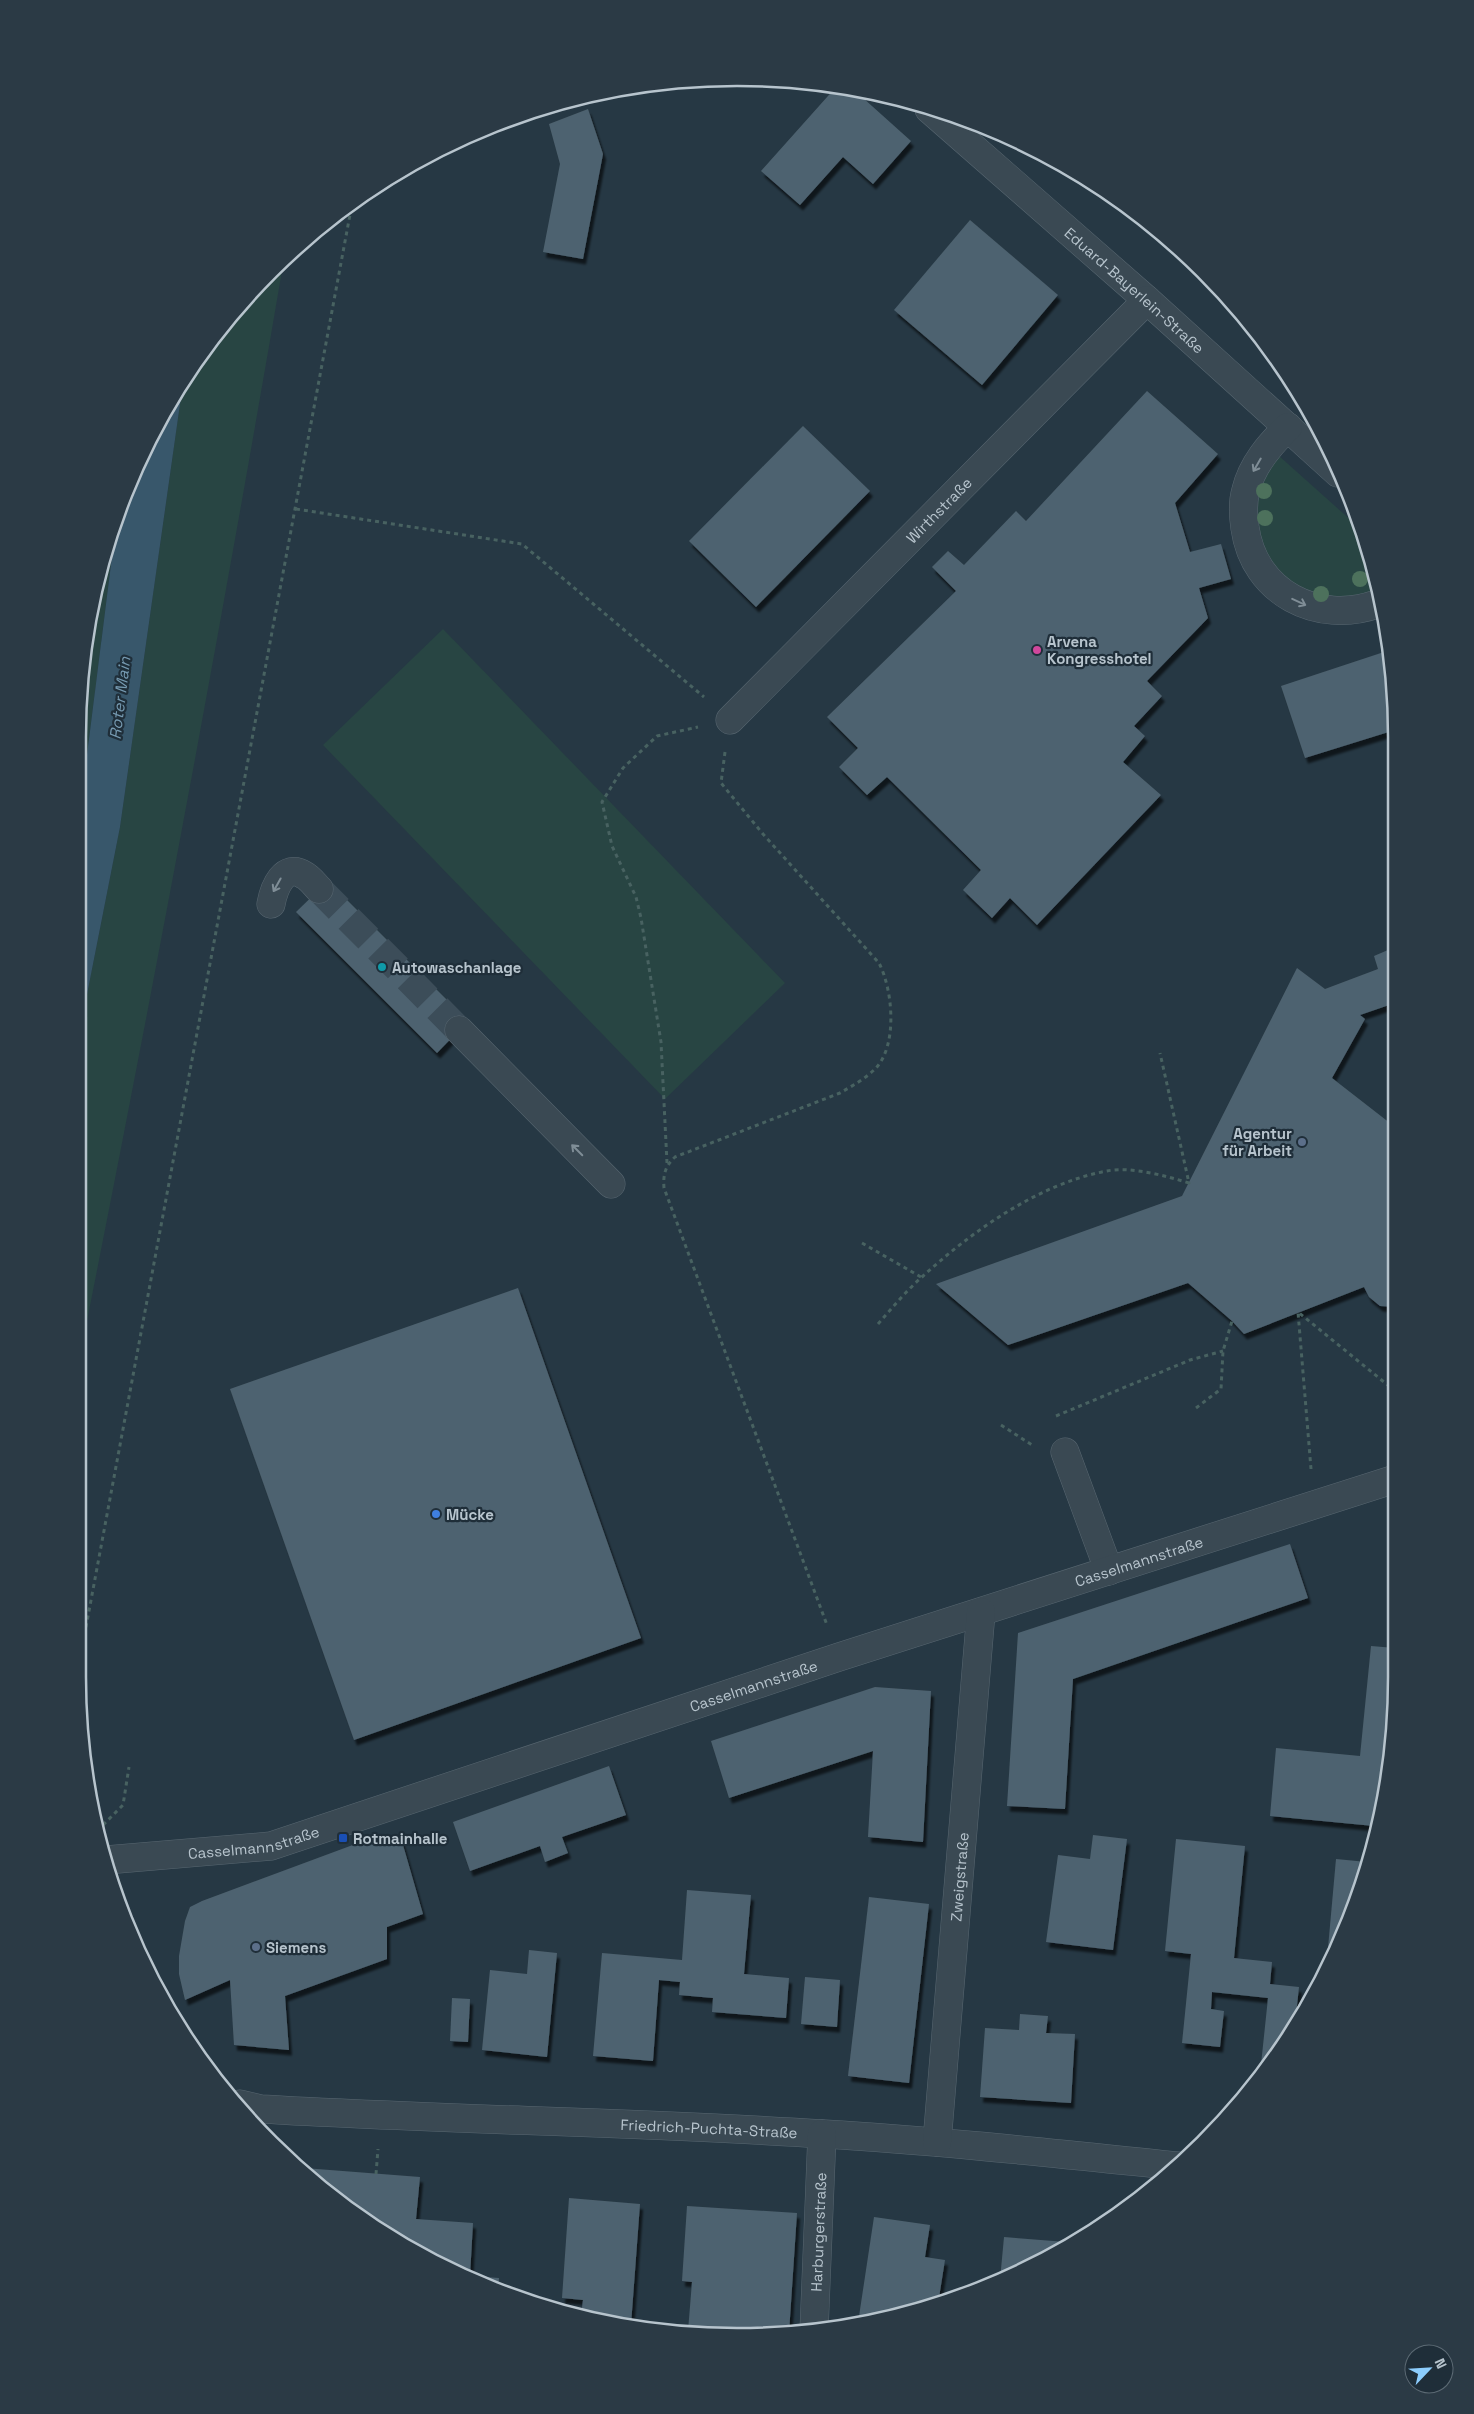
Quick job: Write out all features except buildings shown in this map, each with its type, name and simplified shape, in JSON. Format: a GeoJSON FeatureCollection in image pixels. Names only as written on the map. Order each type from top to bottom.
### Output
{"type":"FeatureCollection","features":[{"type":"Feature","properties":{"kind":"street","name":"Eduard-Bayerlein-Straße"},"geometry":{"type":"LineString","coordinates":[[941,119],[1147,300],[1327,462]]}},
{"type":"Feature","properties":{"kind":"street","name":"Wirthstraße"},"geometry":{"type":"LineString","coordinates":[[730,720],[1147,300]]}},
{"type":"Feature","properties":{"kind":"street"},"geometry":{"type":"LineString","coordinates":[[1288,427],[1258,462],[1245,491],[1243,512],[1246,537],[1252,555],[1261,572],[1274,587],[1294,601],[1309,607],[1340,611],[1356,610],[1374,605]]}},
{"type":"Feature","properties":{"kind":"street"},"geometry":{"type":"LineString","coordinates":[[272,904],[275,885],[288,873],[296,872],[304,875],[319,889]]}},
{"type":"Feature","properties":{"kind":"street"},"geometry":{"type":"LineString","coordinates":[[458,1030],[611,1184]]}},
{"type":"Feature","properties":{"kind":"street"},"geometry":{"type":"LineString","coordinates":[[1065,1452],[1109,1571]]}},
{"type":"Feature","properties":{"kind":"street","name":"Casselmannstraße"},"geometry":{"type":"LineString","coordinates":[[113,1859],[271,1846],[839,1657],[1388,1481]]}},
{"type":"Feature","properties":{"kind":"street","name":"Zweigstraße"},"geometry":{"type":"LineString","coordinates":[[937,2142],[981,1612]]}},
{"type":"Feature","properties":{"kind":"street","name":"Friedrich-Puchta-Straße"},"geometry":{"type":"LineString","coordinates":[[248,2106],[261,2109],[418,2118],[544,2121],[822,2134],[937,2142],[1167,2165]]}},
{"type":"Feature","properties":{"kind":"street","name":"Harburgerstraße"},"geometry":{"type":"LineString","coordinates":[[814,2323],[822,2134]]}},
{"type":"Feature","properties":{"kind":"path"},"geometry":{"type":"LineString","coordinates":[[86,1627],[350,214]]}},
{"type":"Feature","properties":{"kind":"path"},"geometry":{"type":"LineString","coordinates":[[296,509],[522,544],[730,720]]}},
{"type":"Feature","properties":{"kind":"path"},"geometry":{"type":"LineString","coordinates":[[667,1164],[675,1157],[690,1150],[840,1093],[862,1080],[876,1068],[885,1054],[889,1041],[890,993],[887,977],[880,963],[763,834],[721,783],[730,720]]}},
{"type":"Feature","properties":{"kind":"path"},"geometry":{"type":"LineString","coordinates":[[730,720],[657,736],[623,768],[602,802],[612,846],[636,898],[641,918],[661,1042],[667,1164],[663,1176],[664,1188],[839,1657]]}},
{"type":"Feature","properties":{"kind":"path"},"geometry":{"type":"LineString","coordinates":[[878,1324],[922,1277],[978,1232],[1019,1205],[1058,1186],[1108,1170],[1157,1173],[1189,1183],[1160,1053]]}},
{"type":"Feature","properties":{"kind":"path"},"geometry":{"type":"LineString","coordinates":[[862,1243],[922,1277]]}},
{"type":"Feature","properties":{"kind":"path"},"geometry":{"type":"LineString","coordinates":[[1314,1505],[1298,1312],[1388,1385]]}},
{"type":"Feature","properties":{"kind":"path"},"geometry":{"type":"LineString","coordinates":[[1196,1408],[1221,1389],[1223,1351],[1232,1320]]}},
{"type":"Feature","properties":{"kind":"path"},"geometry":{"type":"LineString","coordinates":[[1050,1419],[1190,1360],[1223,1351]]}},
{"type":"Feature","properties":{"kind":"path"},"geometry":{"type":"LineString","coordinates":[[1001,1425],[1036,1448]]}},
{"type":"Feature","properties":{"kind":"path"},"geometry":{"type":"LineString","coordinates":[[104,1824],[123,1805],[129,1767]]}},
{"type":"Feature","properties":{"kind":"green space"},"geometry":{"type":"Polygon","coordinates":[[[282,273],[187,804],[86,1326],[86,1000],[120,827],[181,400],[221,341],[248,308],[282,273]]]}},
{"type":"Feature","properties":{"kind":"green space"},"geometry":{"type":"Polygon","coordinates":[[[1278,455],[1350,519],[1366,569],[1371,592],[1335,597],[1318,595],[1304,591],[1291,584],[1280,574],[1264,546],[1256,520],[1257,496],[1266,475],[1278,455]]]}},
{"type":"Feature","properties":{"kind":"green space"},"geometry":{"type":"Polygon","coordinates":[[[112,556],[86,763],[88,694],[92,652],[99,610],[112,556]]]}},
{"type":"Feature","properties":{"kind":"green space"},"geometry":{"type":"Polygon","coordinates":[[[443,629],[785,983],[665,1099],[323,745],[443,629]]]}},
{"type":"Feature","properties":{"kind":"water","name":"Roter Main"},"geometry":{"type":"Polygon","coordinates":[[[181,400],[120,827],[86,1000],[86,763],[112,556],[136,488],[153,449],[181,400]]]}},
{"type":"Feature","properties":{"kind":"tunnel"},"geometry":{"type":"LineString","coordinates":[[319,889],[459,1030]]}},
{"type":"Feature","properties":{"kind":"place","name":"Arvena Kongresshotel"},"geometry":{"type":"Point","coordinates":[1037,650]}},
{"type":"Feature","properties":{"kind":"place","name":"Autowaschanlage"},"geometry":{"type":"Point","coordinates":[382,967]}},
{"type":"Feature","properties":{"kind":"place","name":"Agentur für Arbeit"},"geometry":{"type":"Point","coordinates":[1302,1142]}},
{"type":"Feature","properties":{"kind":"place","name":"Mücke"},"geometry":{"type":"Point","coordinates":[436,1514]}},
{"type":"Feature","properties":{"kind":"place","name":"Rotmainhalle"},"geometry":{"type":"Point","coordinates":[343,1838]}},
{"type":"Feature","properties":{"kind":"place","name":"Siemens"},"geometry":{"type":"Point","coordinates":[256,1947]}}]}
